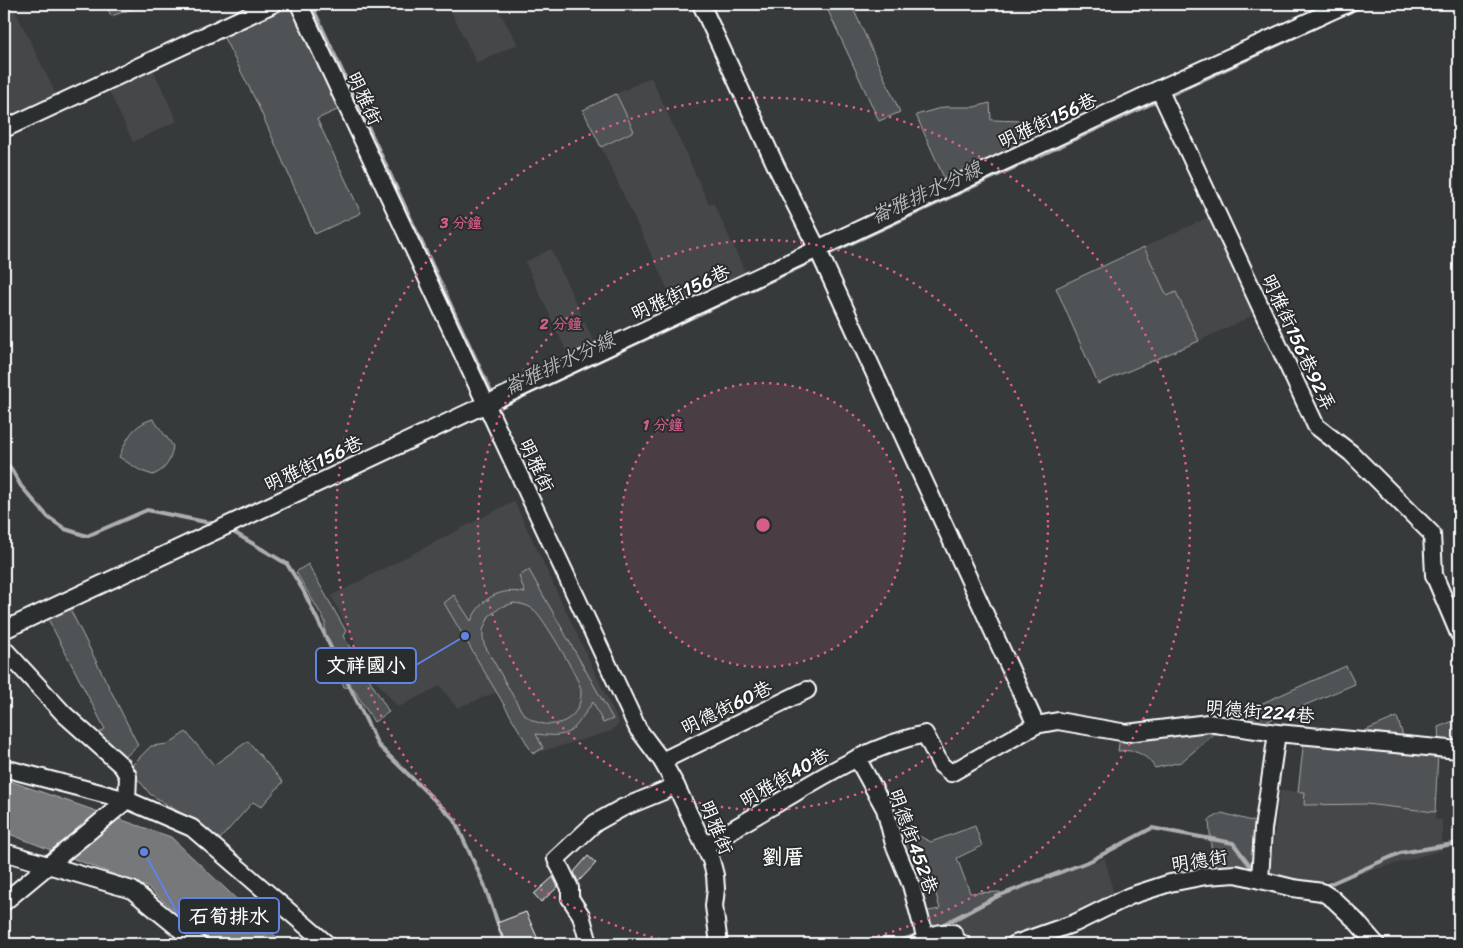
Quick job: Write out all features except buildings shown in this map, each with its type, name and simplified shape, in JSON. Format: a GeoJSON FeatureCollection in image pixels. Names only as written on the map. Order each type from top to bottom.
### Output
{"type":"FeatureCollection","features":[{"type":"Feature","properties":{"kind":"street"},"geometry":{"type":"LineString","coordinates":[[4,129],[272,4]]}},
{"type":"Feature","properties":{"kind":"street","name":"明雅街"},"geometry":{"type":"LineString","coordinates":[[299,4],[638,729],[662,761],[705,846],[714,875],[716,890],[714,906],[719,944]]}},
{"type":"Feature","properties":{"kind":"street"},"geometry":{"type":"LineString","coordinates":[[701,4],[776,166],[818,250],[1036,725]]}},
{"type":"Feature","properties":{"kind":"street","name":"明雅街156巷"},"geometry":{"type":"LineString","coordinates":[[4,630],[1347,4]]}},
{"type":"Feature","properties":{"kind":"street","name":"明雅街156巷92弄"},"geometry":{"type":"LineString","coordinates":[[1159,90],[1316,426],[1351,453],[1432,534],[1434,575],[1459,634]]}},
{"type":"Feature","properties":{"kind":"street"},"geometry":{"type":"LineString","coordinates":[[4,649],[64,714],[122,766],[128,776],[127,800],[4,902]]}},
{"type":"Feature","properties":{"kind":"street","name":"明德街60巷"},"geometry":{"type":"LineString","coordinates":[[662,761],[807,690]]}},
{"type":"Feature","properties":{"kind":"street","name":"明德街224巷"},"geometry":{"type":"LineString","coordinates":[[858,758],[907,738],[925,734],[941,765],[951,773],[1036,725],[1058,721],[1127,734],[1208,723],[1277,733],[1459,750]]}},
{"type":"Feature","properties":{"kind":"street"},"geometry":{"type":"LineString","coordinates":[[1260,880],[1262,829],[1277,733]]}},
{"type":"Feature","properties":{"kind":"street","name":"明雅街40巷"},"geometry":{"type":"LineString","coordinates":[[705,846],[819,778],[858,758]]}},
{"type":"Feature","properties":{"kind":"street","name":"明德街452巷"},"geometry":{"type":"LineString","coordinates":[[858,758],[885,808],[894,844],[911,885],[922,942]]}},
{"type":"Feature","properties":{"kind":"street"},"geometry":{"type":"LineString","coordinates":[[4,768],[127,800],[192,828],[326,944]]}},
{"type":"Feature","properties":{"kind":"street"},"geometry":{"type":"LineString","coordinates":[[589,944],[581,915],[570,898],[570,888],[556,859],[595,823],[622,808],[676,786]]}},
{"type":"Feature","properties":{"kind":"street"},"geometry":{"type":"LineString","coordinates":[[4,852],[52,863],[132,890],[142,896],[198,944]]}},
{"type":"Feature","properties":{"kind":"street","name":"明德街"},"geometry":{"type":"LineString","coordinates":[[1015,944],[1075,923],[1130,896],[1170,883],[1206,876],[1236,874],[1293,888],[1322,892],[1333,899],[1355,920],[1376,944]]}},
{"type":"Feature","properties":{"kind":"street"},"geometry":{"type":"LineString","coordinates":[[922,942],[936,933],[945,932],[953,933],[958,942],[963,944]]}},
{"type":"Feature","properties":{"kind":"shaded area"},"geometry":{"type":"Polygon","coordinates":[[[12,4],[57,96],[13,118],[4,100],[4,6],[12,4]]]}},
{"type":"Feature","properties":{"kind":"shaded area"},"geometry":{"type":"Polygon","coordinates":[[[106,4],[130,4],[132,9],[111,16],[106,4]]]}},
{"type":"Feature","properties":{"kind":"shaded area"},"geometry":{"type":"Polygon","coordinates":[[[297,4],[346,106],[317,119],[361,213],[315,234],[257,103],[223,36],[297,4]]]}},
{"type":"Feature","properties":{"kind":"shaded area"},"geometry":{"type":"Polygon","coordinates":[[[447,4],[495,4],[518,44],[477,63],[447,4]]]}},
{"type":"Feature","properties":{"kind":"shaded area"},"geometry":{"type":"Polygon","coordinates":[[[825,4],[851,4],[900,112],[879,121],[825,4]]]}},
{"type":"Feature","properties":{"kind":"shaded area"},"geometry":{"type":"Polygon","coordinates":[[[153,69],[177,121],[133,142],[108,89],[153,69]]]}},
{"type":"Feature","properties":{"kind":"shaded area"},"geometry":{"type":"Polygon","coordinates":[[[651,77],[709,204],[713,202],[747,276],[677,309],[601,147],[633,131],[616,94],[651,77]]]}},
{"type":"Feature","properties":{"kind":"shaded area"},"geometry":{"type":"Polygon","coordinates":[[[616,94],[634,131],[601,147],[583,110],[616,94]]]}},
{"type":"Feature","properties":{"kind":"shaded area"},"geometry":{"type":"Polygon","coordinates":[[[990,103],[991,120],[1025,121],[1025,134],[1015,154],[945,180],[916,115],[944,107],[974,107],[990,103]]]}},
{"type":"Feature","properties":{"kind":"shaded area"},"geometry":{"type":"Polygon","coordinates":[[[1211,216],[1256,314],[1199,341],[1176,292],[1167,296],[1144,247],[1211,216]]]}},
{"type":"Feature","properties":{"kind":"shaded area"},"geometry":{"type":"Polygon","coordinates":[[[1144,247],[1167,296],[1176,292],[1199,341],[1098,384],[1056,288],[1144,247]]]}},
{"type":"Feature","properties":{"kind":"shaded area"},"geometry":{"type":"Polygon","coordinates":[[[551,249],[596,346],[570,359],[525,262],[551,249]]]}},
{"type":"Feature","properties":{"kind":"shaded area"},"geometry":{"type":"Polygon","coordinates":[[[153,419],[173,446],[168,463],[162,470],[153,475],[141,471],[119,457],[131,433],[140,425],[153,419]]]}},
{"type":"Feature","properties":{"kind":"shaded area"},"geometry":{"type":"Polygon","coordinates":[[[514,501],[619,723],[612,731],[533,754],[497,692],[457,708],[440,686],[398,707],[371,675],[331,596],[514,501]]]}},
{"type":"Feature","properties":{"kind":"shaded area"},"geometry":{"type":"Polygon","coordinates":[[[308,564],[346,631],[343,636],[389,712],[374,722],[353,688],[344,687],[340,676],[340,668],[325,639],[325,621],[296,572],[308,564]]]}},
{"type":"Feature","properties":{"kind":"shaded area"},"geometry":{"type":"Polygon","coordinates":[[[529,570],[613,719],[603,723],[593,702],[576,726],[566,733],[558,735],[536,734],[543,748],[533,754],[444,603],[454,595],[471,621],[480,606],[492,596],[507,592],[525,593],[519,576],[529,570]],[[514,603],[501,607],[489,616],[483,630],[484,644],[522,712],[540,723],[560,723],[576,711],[580,702],[581,690],[579,684],[548,628],[536,611],[530,607],[514,603]]]}},
{"type":"Feature","properties":{"kind":"shaded area"},"geometry":{"type":"Polygon","coordinates":[[[69,607],[138,745],[123,759],[97,734],[105,729],[47,617],[69,607]]]}},
{"type":"Feature","properties":{"kind":"shaded area"},"geometry":{"type":"Polygon","coordinates":[[[1346,666],[1355,684],[1265,722],[1231,717],[1346,666]]]}},
{"type":"Feature","properties":{"kind":"shaded area"},"geometry":{"type":"Polygon","coordinates":[[[1397,717],[1403,736],[1364,731],[1397,717]]]}},
{"type":"Feature","properties":{"kind":"shaded area"},"geometry":{"type":"Polygon","coordinates":[[[1459,719],[1459,743],[1439,740],[1438,727],[1459,719]]]}},
{"type":"Feature","properties":{"kind":"shaded area"},"geometry":{"type":"Polygon","coordinates":[[[1192,729],[1217,732],[1181,762],[1155,768],[1148,759],[1140,754],[1130,751],[1118,751],[1120,737],[1192,729]]]}},
{"type":"Feature","properties":{"kind":"shaded area"},"geometry":{"type":"Polygon","coordinates":[[[186,732],[214,765],[248,741],[283,782],[261,807],[253,802],[220,839],[150,794],[129,768],[151,746],[168,744],[186,732]]]}},
{"type":"Feature","properties":{"kind":"shaded area"},"geometry":{"type":"Polygon","coordinates":[[[1304,740],[1438,752],[1435,812],[1366,804],[1304,805],[1305,792],[1298,792],[1304,740]]]}},
{"type":"Feature","properties":{"kind":"shaded area"},"geometry":{"type":"Polygon","coordinates":[[[4,779],[171,837],[284,944],[213,944],[147,887],[4,832],[4,779]]]}},
{"type":"Feature","properties":{"kind":"shaded area"},"geometry":{"type":"Polygon","coordinates":[[[1280,791],[1305,792],[1305,805],[1366,804],[1435,812],[1435,819],[1442,820],[1442,850],[1343,879],[1313,882],[1274,877],[1270,871],[1280,791]]]}},
{"type":"Feature","properties":{"kind":"shaded area"},"geometry":{"type":"Polygon","coordinates":[[[1222,813],[1270,826],[1265,874],[1213,872],[1209,820],[1222,813]]]}},
{"type":"Feature","properties":{"kind":"shaded area"},"geometry":{"type":"Polygon","coordinates":[[[975,826],[982,846],[957,858],[970,893],[1000,892],[1001,896],[955,921],[928,928],[923,912],[940,909],[933,883],[917,888],[901,843],[919,836],[931,842],[975,826]]]}},
{"type":"Feature","properties":{"kind":"shaded area"},"geometry":{"type":"Polygon","coordinates":[[[1105,858],[1116,904],[1008,944],[969,944],[955,921],[1001,896],[1105,858]]]}},
{"type":"Feature","properties":{"kind":"waterway"},"geometry":{"type":"LineString","coordinates":[[311,4],[493,396]]}},
{"type":"Feature","properties":{"kind":"waterway","name":"崙雅排水分線"},"geometry":{"type":"LineString","coordinates":[[1347,13],[1366,4]]}},
{"type":"Feature","properties":{"kind":"waterway","name":"崙雅排水分線"},"geometry":{"type":"LineString","coordinates":[[1168,96],[1329,21]]}},
{"type":"Feature","properties":{"kind":"waterway","name":"崙雅排水分線"},"geometry":{"type":"LineString","coordinates":[[826,255],[1159,100]]}},
{"type":"Feature","properties":{"kind":"waterway","name":"崙雅排水分線"},"geometry":{"type":"LineString","coordinates":[[497,405],[498,408],[817,259]]}},
{"type":"Feature","properties":{"kind":"waterway"},"geometry":{"type":"LineString","coordinates":[[4,460],[21,486],[48,517],[65,529],[87,536],[147,510],[215,524]]}},
{"type":"Feature","properties":{"kind":"waterway"},"geometry":{"type":"LineString","coordinates":[[230,530],[287,564],[303,590],[378,745],[454,819],[484,884],[505,944]]}},
{"type":"Feature","properties":{"kind":"waterway"},"geometry":{"type":"LineString","coordinates":[[938,927],[998,896],[1090,861],[1152,828],[1233,843],[1255,872]]}},
{"type":"Feature","properties":{"kind":"waterway"},"geometry":{"type":"LineString","coordinates":[[1323,887],[1400,853],[1459,843]]}},
{"type":"Feature","properties":{"kind":"waterway"},"geometry":{"type":"LineString","coordinates":[[891,944],[920,934]]}},
{"type":"Feature","properties":{"kind":"place","name":"文祥國小"},"geometry":{"type":"Point","coordinates":[465,636]}},
{"type":"Feature","properties":{"kind":"place","name":"石筍排水"},"geometry":{"type":"Point","coordinates":[144,852]}},
{"type":"Feature","properties":{"kind":"district","name":"劉厝"},"geometry":{"type":"Point","coordinates":[783,857]}}]}
